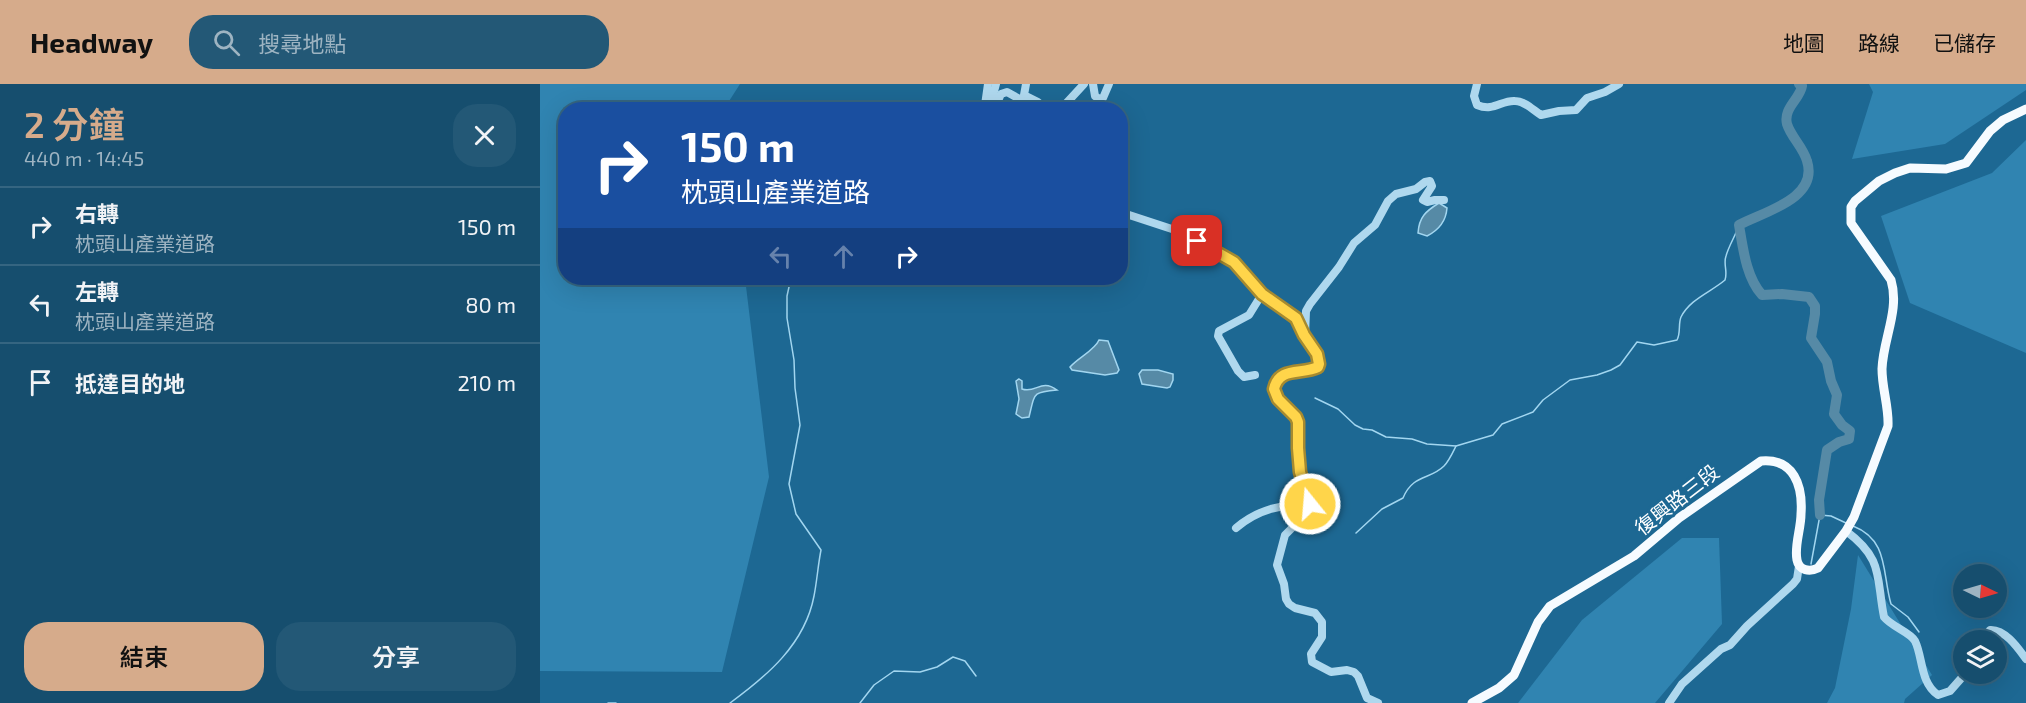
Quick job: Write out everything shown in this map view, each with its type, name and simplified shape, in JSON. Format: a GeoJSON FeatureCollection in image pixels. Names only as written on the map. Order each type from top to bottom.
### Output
{"type":"FeatureCollection","features":[{"type":"Feature","properties":{"kind":"main road"},"geometry":{"type":"LineString","coordinates":[[1799,566],[1812,571],[1818,568],[1847,529],[1854,517],[1888,426],[1889,413],[1882,369],[1894,308],[1894,291],[1891,280],[1851,223],[1851,207],[1879,181],[1895,173],[1910,168],[1946,169],[1966,163],[1990,131],[2003,120],[2026,109]]}},
{"type":"Feature","properties":{"kind":"main road","name":"復興路三段"},"geometry":{"type":"LineString","coordinates":[[1472,703],[1499,688],[1514,675],[1538,622],[1550,606],[1634,556],[1679,518],[1761,461],[1782,462],[1794,475],[1802,512],[1796,559],[1799,566]]}},
{"type":"Feature","properties":{"kind":"street"},"geometry":{"type":"LineString","coordinates":[[987,102],[988,84]]}},
{"type":"Feature","properties":{"kind":"street"},"geometry":{"type":"LineString","coordinates":[[990,102],[996,84]]}},
{"type":"Feature","properties":{"kind":"street"},"geometry":{"type":"LineString","coordinates":[[1026,84],[1024,95],[1036,102]]}},
{"type":"Feature","properties":{"kind":"street"},"geometry":{"type":"LineString","coordinates":[[1067,102],[1084,84]]}},
{"type":"Feature","properties":{"kind":"street"},"geometry":{"type":"LineString","coordinates":[[1093,84],[1095,96],[1099,99],[1103,98],[1109,84]]}},
{"type":"Feature","properties":{"kind":"street"},"geometry":{"type":"LineString","coordinates":[[1477,84],[1474,96],[1477,105],[1497,106],[1516,100],[1541,115],[1576,110],[1587,98],[1605,92],[1618,84]]}},
{"type":"Feature","properties":{"kind":"street"},"geometry":{"type":"LineString","coordinates":[[998,102],[1001,94],[1007,92],[1025,102]]}},
{"type":"Feature","properties":{"kind":"street"},"geometry":{"type":"LineString","coordinates":[[1304,336],[1306,311],[1310,304],[1339,267],[1354,243],[1372,228],[1391,197],[1416,189],[1430,181],[1432,186],[1423,200],[1427,202],[1444,200]]}},
{"type":"Feature","properties":{"kind":"street"},"geometry":{"type":"LineString","coordinates":[[1128,215],[1181,232],[1234,262],[1262,294],[1296,318],[1304,336],[1317,354],[1318,367],[1284,374],[1274,389],[1278,399],[1298,422],[1300,472],[1310,500],[1310,508],[1306,514],[1287,531],[1278,555],[1277,565],[1286,599],[1295,608],[1315,613],[1322,622],[1322,637],[1311,654],[1312,662],[1331,672],[1347,670],[1354,672],[1367,698],[1378,703]]}},
{"type":"Feature","properties":{"kind":"street"},"geometry":{"type":"LineString","coordinates":[[1256,375],[1244,377],[1238,371],[1218,336],[1219,331],[1249,315],[1262,294]]}},
{"type":"Feature","properties":{"kind":"street"},"geometry":{"type":"LineString","coordinates":[[1236,528],[1249,519],[1282,505],[1310,508]]}},
{"type":"Feature","properties":{"kind":"street"},"geometry":{"type":"LineString","coordinates":[[1847,529],[1876,564],[1884,617],[1888,623],[1915,641],[1933,692],[1938,694],[1950,691],[1956,684]]}},
{"type":"Feature","properties":{"kind":"street"},"geometry":{"type":"LineString","coordinates":[[1669,703],[1682,684],[1721,649],[1730,645],[1747,626],[1793,584],[1797,579],[1799,566]]}},
{"type":"Feature","properties":{"kind":"street"},"geometry":{"type":"LineString","coordinates":[[2007,638],[2026,659]]}},
{"type":"Feature","properties":{"kind":"shaded area"},"geometry":{"type":"Polygon","coordinates":[[[540,84],[740,84],[728,102],[558,102],[558,285],[746,285],[769,477],[722,672],[540,671],[540,84]]]}},
{"type":"Feature","properties":{"kind":"shaded area"},"geometry":{"type":"Polygon","coordinates":[[[1869,84],[2026,84],[2026,90],[1945,144],[1852,159],[1873,92],[1869,84]]]}},
{"type":"Feature","properties":{"kind":"shaded area"},"geometry":{"type":"Polygon","coordinates":[[[2026,140],[2026,353],[1910,303],[1881,216],[1992,173],[2026,140]]]}},
{"type":"Feature","properties":{"kind":"shaded area"},"geometry":{"type":"Polygon","coordinates":[[[1439,203],[1447,208],[1441,225],[1427,236],[1418,233],[1424,215],[1439,203]]]}},
{"type":"Feature","properties":{"kind":"shaded area"},"geometry":{"type":"Polygon","coordinates":[[[1099,340],[1108,341],[1119,370],[1117,373],[1105,375],[1072,370],[1070,367],[1099,340]]]}},
{"type":"Feature","properties":{"kind":"shaded area"},"geometry":{"type":"Polygon","coordinates":[[[1142,370],[1158,370],[1173,374],[1170,387],[1142,384],[1139,374],[1142,370]]]}},
{"type":"Feature","properties":{"kind":"shaded area"},"geometry":{"type":"Polygon","coordinates":[[[1019,379],[1022,381],[1022,389],[1031,390],[1047,385],[1057,390],[1036,395],[1029,417],[1022,418],[1016,414],[1019,399],[1016,381],[1019,379]]]}},
{"type":"Feature","properties":{"kind":"shaded area"},"geometry":{"type":"Polygon","coordinates":[[[1682,538],[1719,538],[1722,624],[1655,703],[1518,703],[1582,620],[1682,538]]]}},
{"type":"Feature","properties":{"kind":"shaded area"},"geometry":{"type":"Polygon","coordinates":[[[1858,555],[1932,675],[1905,699],[1904,703],[1827,703],[1835,688],[1851,609],[1858,555]]]}},
{"type":"Feature","properties":{"kind":"waterway"},"geometry":{"type":"LineString","coordinates":[[1799,84],[1802,86],[1801,91],[1789,108],[1786,118],[1789,129],[1807,161],[1809,174],[1805,185],[1797,195],[1786,202],[1739,225],[1749,271],[1762,295],[1782,294],[1809,297],[1815,306],[1811,338],[1827,362],[1837,395],[1834,414],[1850,431],[1849,439],[1827,450],[1819,500],[1820,515]]}},
{"type":"Feature","properties":{"kind":"waterway"},"geometry":{"type":"LineString","coordinates":[[1315,398],[1338,409],[1355,425],[1386,437],[1456,446],[1493,435],[1502,424],[1533,412],[1543,400],[1570,380],[1597,375],[1620,365],[1637,342],[1654,345],[1677,340],[1680,320],[1685,311],[1725,280],[1725,259],[1739,225]]}},
{"type":"Feature","properties":{"kind":"waterway"},"geometry":{"type":"LineString","coordinates":[[730,703],[770,670],[793,644],[802,629],[814,596],[821,550],[796,514],[789,484],[800,425],[794,360],[787,318],[789,285]]}},
{"type":"Feature","properties":{"kind":"waterway"},"geometry":{"type":"LineString","coordinates":[[1356,533],[1382,509],[1403,498],[1407,490],[1417,481],[1444,466],[1456,446]]}},
{"type":"Feature","properties":{"kind":"waterway"},"geometry":{"type":"LineString","coordinates":[[1811,564],[1820,515],[1831,516],[1846,523]]}},
{"type":"Feature","properties":{"kind":"waterway"},"geometry":{"type":"LineString","coordinates":[[1853,526],[1865,532],[1873,540],[1882,559],[1891,604],[1908,617],[1919,632]]}},
{"type":"Feature","properties":{"kind":"waterway"},"geometry":{"type":"LineString","coordinates":[[860,703],[874,685],[894,671],[920,672],[937,667],[953,657],[965,661],[976,676]]}},
{"type":"Feature","properties":{"kind":"waterway"},"geometry":{"type":"LineString","coordinates":[[608,703],[616,703]]}},
{"type":"Feature","properties":{"kind":"route"},"geometry":{"type":"LineString","coordinates":[[1197,241],[1234,262],[1262,294],[1292,314],[1317,354],[1318,367],[1284,374],[1275,384],[1274,389],[1278,399],[1298,422],[1300,472],[1310,504]]}}]}
